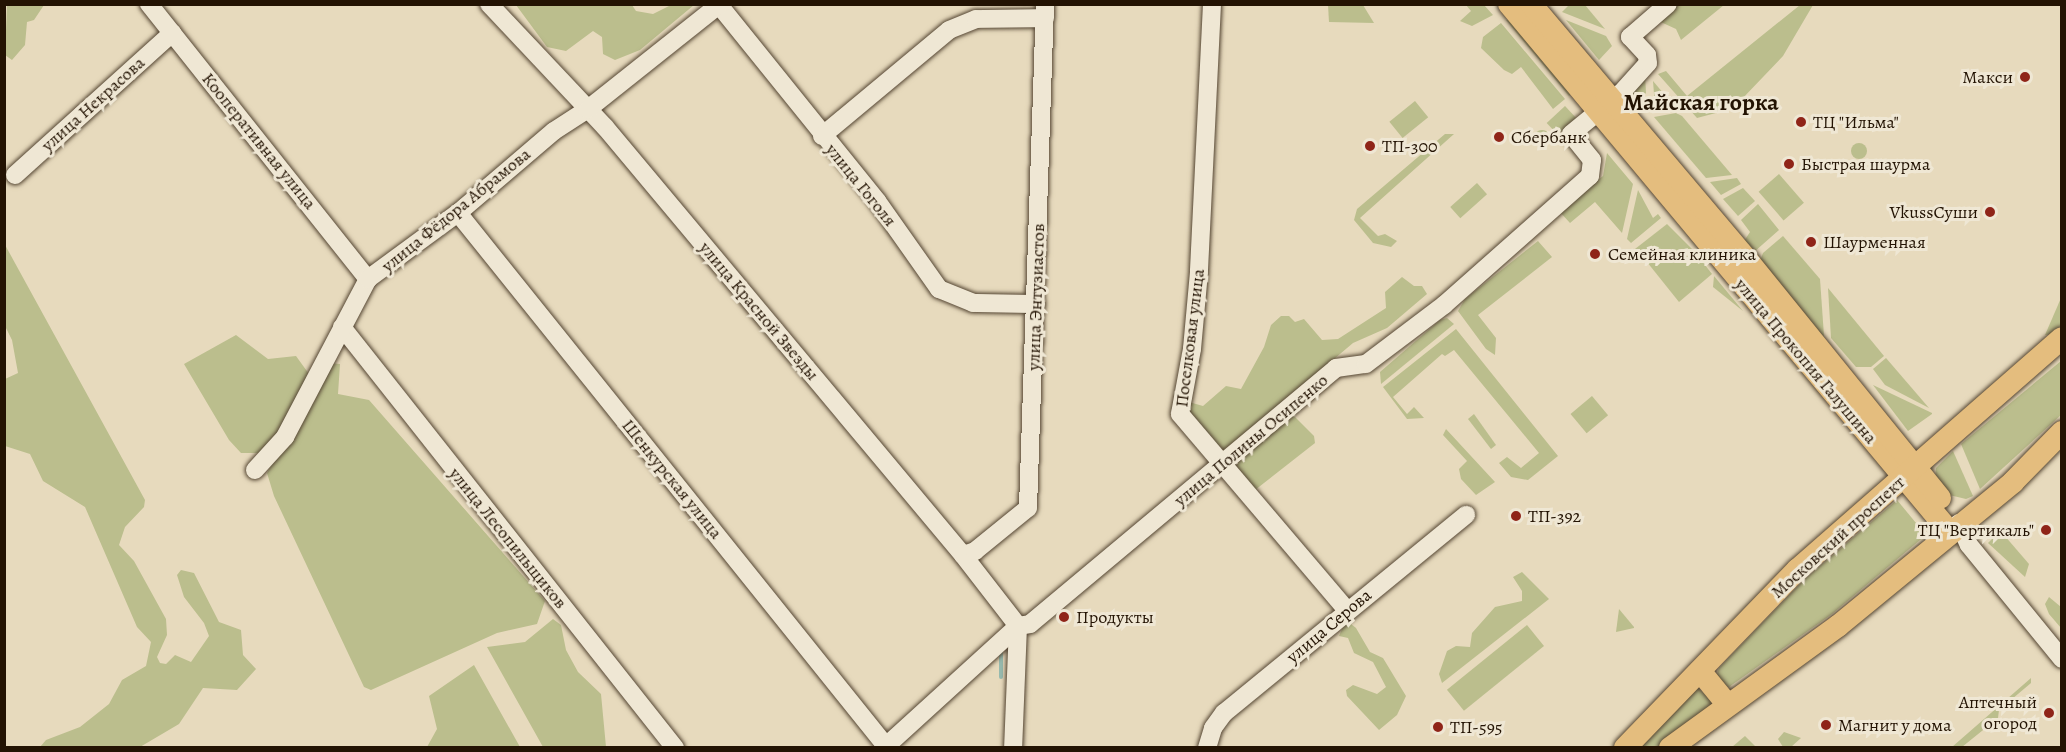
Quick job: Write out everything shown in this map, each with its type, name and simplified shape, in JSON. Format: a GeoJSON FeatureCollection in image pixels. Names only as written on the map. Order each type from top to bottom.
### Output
{"type":"FeatureCollection","features":[{"type":"Feature","properties":{"kind":"main road","name":"улица Прокопия Галушина"},"geometry":{"type":"LineString","coordinates":[[1509,4],[1604,105],[1954,527]]}},
{"type":"Feature","properties":{"kind":"main road","name":"улица Прокопия Галушина"},"geometry":{"type":"LineString","coordinates":[[1531,4],[1604,105]]}},
{"type":"Feature","properties":{"kind":"main road","name":"Московский проспект"},"geometry":{"type":"LineString","coordinates":[[1625,747],[1797,570],[2059,344]]}},
{"type":"Feature","properties":{"kind":"main road"},"geometry":{"type":"LineString","coordinates":[[1670,747],[1838,626],[1954,527],[2013,482],[2061,432]]}},
{"type":"Feature","properties":{"kind":"main road"},"geometry":{"type":"LineString","coordinates":[[1700,671],[1727,704]]}},
{"type":"Feature","properties":{"kind":"street","name":"Кооперативная улица"},"geometry":{"type":"LineString","coordinates":[[149,4],[368,279]]}},
{"type":"Feature","properties":{"kind":"street","name":"улица Красной Звезды"},"geometry":{"type":"LineString","coordinates":[[489,4],[588,109],[963,555],[1018,626]]}},
{"type":"Feature","properties":{"kind":"street","name":"Поселковая улица"},"geometry":{"type":"LineString","coordinates":[[1212,4],[1199,272],[1192,349],[1180,414],[1347,610]]}},
{"type":"Feature","properties":{"kind":"street","name":"улица Полины Осипенко"},"geometry":{"type":"LineString","coordinates":[[885,747],[1018,626],[1029,624],[1222,466],[1336,368],[1366,364],[1444,306],[1590,176],[1592,160],[1571,134],[1648,63],[1647,55],[1630,37],[1668,4]]}},
{"type":"Feature","properties":{"kind":"street","name":"улица Фёдора Абрамова"},"geometry":{"type":"LineString","coordinates":[[255,470],[285,437],[368,279],[458,213],[554,131],[588,109],[719,5]]}},
{"type":"Feature","properties":{"kind":"street","name":"улица Гоголя"},"geometry":{"type":"LineString","coordinates":[[719,5],[822,136],[878,201],[939,289],[973,303],[1036,304]]}},
{"type":"Feature","properties":{"kind":"street"},"geometry":{"type":"LineString","coordinates":[[822,136],[948,30],[976,20],[1045,11]]}},
{"type":"Feature","properties":{"kind":"street","name":"улица Энтузиастов"},"geometry":{"type":"LineString","coordinates":[[963,555],[975,551],[1028,508],[1045,11]]}},
{"type":"Feature","properties":{"kind":"street","name":"улица Некрасова"},"geometry":{"type":"LineString","coordinates":[[15,175],[172,33]]}},
{"type":"Feature","properties":{"kind":"street","name":"Шенкурская улица"},"geometry":{"type":"LineString","coordinates":[[458,213],[885,747]]}},
{"type":"Feature","properties":{"kind":"street","name":"улица Лесопильщиков"},"geometry":{"type":"LineString","coordinates":[[342,327],[675,747]]}},
{"type":"Feature","properties":{"kind":"street","name":"улица Серова"},"geometry":{"type":"LineString","coordinates":[[1207,747],[1213,728],[1224,713],[1347,610],[1466,515]]}},
{"type":"Feature","properties":{"kind":"street","name":"улица Прокопия Галушина"},"geometry":{"type":"LineString","coordinates":[[1954,527],[2061,659]]}},
{"type":"Feature","properties":{"kind":"street"},"geometry":{"type":"LineString","coordinates":[[1013,747],[1018,626]]}},
{"type":"Feature","properties":{"kind":"green space"},"geometry":{"type":"Polygon","coordinates":[[[7,5],[44,5],[34,20],[27,22],[25,45],[12,60],[5,55],[7,5]]]}},
{"type":"Feature","properties":{"kind":"green space"},"geometry":{"type":"Polygon","coordinates":[[[516,5],[632,5],[636,11],[653,14],[671,5],[694,5],[640,50],[615,60],[603,54],[602,37],[593,31],[566,51],[547,47],[516,5]]]}},
{"type":"Feature","properties":{"kind":"green space"},"geometry":{"type":"Polygon","coordinates":[[[1328,5],[1363,5],[1374,23],[1329,22],[1328,5]]]}},
{"type":"Feature","properties":{"kind":"green space"},"geometry":{"type":"Polygon","coordinates":[[[1466,5],[1484,5],[1493,15],[1472,26],[1460,21],[1471,11],[1466,5]]]}},
{"type":"Feature","properties":{"kind":"green space"},"geometry":{"type":"Polygon","coordinates":[[[1569,5],[1585,5],[1605,29],[1562,12],[1569,5]]]}},
{"type":"Feature","properties":{"kind":"green space"},"geometry":{"type":"Polygon","coordinates":[[[1669,5],[1724,5],[1681,40],[1676,29],[1652,18],[1669,5]]]}},
{"type":"Feature","properties":{"kind":"green space"},"geometry":{"type":"Polygon","coordinates":[[[1800,5],[1813,5],[1783,56],[1741,100],[1742,106],[1697,118],[1658,74],[1666,71],[1687,96],[1800,5]]]}},
{"type":"Feature","properties":{"kind":"green space"},"geometry":{"type":"Polygon","coordinates":[[[1506,20],[1510,20],[1573,92],[1569,96],[1506,20]]]}},
{"type":"Feature","properties":{"kind":"green space"},"geometry":{"type":"Polygon","coordinates":[[[1566,20],[1606,36],[1612,46],[1599,60],[1566,20]]]}},
{"type":"Feature","properties":{"kind":"green space"},"geometry":{"type":"Polygon","coordinates":[[[1501,23],[1565,99],[1553,109],[1521,67],[1512,74],[1504,70],[1481,48],[1483,37],[1501,23]]]}},
{"type":"Feature","properties":{"kind":"green space"},"geometry":{"type":"Polygon","coordinates":[[[1645,75],[1646,93],[1638,102],[1633,101],[1631,92],[1645,75]]]}},
{"type":"Feature","properties":{"kind":"green space"},"geometry":{"type":"Polygon","coordinates":[[[1653,81],[1675,107],[1655,107],[1653,81]]]}},
{"type":"Feature","properties":{"kind":"green space"},"geometry":{"type":"Polygon","coordinates":[[[1415,101],[1428,117],[1403,138],[1389,122],[1415,101]]]}},
{"type":"Feature","properties":{"kind":"green space"},"geometry":{"type":"Polygon","coordinates":[[[1565,106],[1576,118],[1558,135],[1547,123],[1565,106]]]}},
{"type":"Feature","properties":{"kind":"green space"},"geometry":{"type":"Polygon","coordinates":[[[1676,113],[1682,116],[1732,175],[1706,178],[1654,117],[1676,113]]]}},
{"type":"Feature","properties":{"kind":"green space"},"geometry":{"type":"Polygon","coordinates":[[[1539,130],[1545,130],[1550,138],[1548,144],[1539,146],[1534,141],[1534,135],[1539,130]]]}},
{"type":"Feature","properties":{"kind":"green space"},"geometry":{"type":"Polygon","coordinates":[[[1445,134],[1454,134],[1360,218],[1378,236],[1385,234],[1397,241],[1391,247],[1373,243],[1354,220],[1357,209],[1445,134]]]}},
{"type":"Feature","properties":{"kind":"green space"},"geometry":{"type":"Polygon","coordinates":[[[1859,143],[1865,145],[1867,151],[1865,157],[1859,159],[1853,157],[1851,151],[1853,145],[1859,143]]]}},
{"type":"Feature","properties":{"kind":"green space"},"geometry":{"type":"Polygon","coordinates":[[[1607,153],[1633,184],[1622,233],[1595,202],[1570,223],[1559,211],[1603,176],[1607,153]]]}},
{"type":"Feature","properties":{"kind":"green space"},"geometry":{"type":"Polygon","coordinates":[[[1779,174],[1804,203],[1784,220],[1759,192],[1779,174]]]}},
{"type":"Feature","properties":{"kind":"green space"},"geometry":{"type":"Polygon","coordinates":[[[1737,178],[1741,184],[1721,195],[1710,182],[1737,178]]]}},
{"type":"Feature","properties":{"kind":"green space"},"geometry":{"type":"Polygon","coordinates":[[[1477,183],[1487,194],[1460,218],[1450,207],[1477,183]]]}},
{"type":"Feature","properties":{"kind":"green space"},"geometry":{"type":"Polygon","coordinates":[[[1743,188],[1755,201],[1738,216],[1723,199],[1743,188]]]}},
{"type":"Feature","properties":{"kind":"green space"},"geometry":{"type":"Polygon","coordinates":[[[1638,190],[1653,218],[1658,214],[1661,218],[1631,243],[1627,239],[1638,190]]]}},
{"type":"Feature","properties":{"kind":"green space"},"geometry":{"type":"Polygon","coordinates":[[[1758,204],[1779,230],[1754,252],[1742,244],[1750,232],[1741,220],[1758,204]]]}},
{"type":"Feature","properties":{"kind":"green space"},"geometry":{"type":"Polygon","coordinates":[[[1667,224],[1695,252],[1640,253],[1635,249],[1667,224]]]}},
{"type":"Feature","properties":{"kind":"green space"},"geometry":{"type":"Polygon","coordinates":[[[1783,236],[1820,279],[1824,336],[1812,330],[1759,264],[1763,253],[1783,236]]]}},
{"type":"Feature","properties":{"kind":"green space"},"geometry":{"type":"Polygon","coordinates":[[[1538,241],[1552,257],[1478,315],[1496,338],[1495,355],[1486,349],[1458,311],[1465,299],[1538,241]]]}},
{"type":"Feature","properties":{"kind":"green space"},"geometry":{"type":"Polygon","coordinates":[[[4,243],[145,500],[144,507],[125,527],[119,545],[134,561],[166,619],[167,635],[157,657],[160,663],[166,664],[175,655],[191,662],[209,636],[204,623],[184,597],[177,575],[181,570],[194,573],[219,622],[241,630],[243,655],[256,669],[237,690],[203,688],[179,724],[140,747],[40,747],[46,740],[80,727],[109,704],[122,680],[146,666],[151,642],[137,627],[85,507],[43,481],[30,454],[5,446],[5,379],[18,373],[12,340],[5,326],[4,243]]]}},
{"type":"Feature","properties":{"kind":"green space"},"geometry":{"type":"Polygon","coordinates":[[[1698,256],[1712,274],[1679,302],[1643,257],[1698,256]]]}},
{"type":"Feature","properties":{"kind":"green space"},"geometry":{"type":"Polygon","coordinates":[[[1714,276],[1743,311],[1713,287],[1714,276]]]}},
{"type":"Feature","properties":{"kind":"green space"},"geometry":{"type":"Polygon","coordinates":[[[1402,277],[1414,286],[1422,286],[1427,294],[1387,328],[1353,343],[1302,386],[1292,414],[1314,436],[1315,443],[1255,490],[1187,415],[1189,402],[1203,406],[1226,386],[1241,389],[1264,347],[1271,325],[1281,316],[1289,316],[1295,322],[1304,319],[1322,340],[1338,339],[1386,308],[1385,292],[1402,277]]]}},
{"type":"Feature","properties":{"kind":"green space"},"geometry":{"type":"Polygon","coordinates":[[[1828,288],[1884,356],[1871,367],[1856,367],[1831,338],[1828,288]]]}},
{"type":"Feature","properties":{"kind":"green space"},"geometry":{"type":"Polygon","coordinates":[[[2061,298],[2061,325],[2054,334],[2045,335],[2061,298]]]}},
{"type":"Feature","properties":{"kind":"green space"},"geometry":{"type":"Polygon","coordinates":[[[1447,318],[1454,324],[1381,384],[1380,372],[1440,320],[1447,318]]]}},
{"type":"Feature","properties":{"kind":"green space"},"geometry":{"type":"Polygon","coordinates":[[[1456,329],[1558,456],[1528,480],[1511,477],[1499,463],[1507,457],[1521,468],[1539,453],[1454,350],[1445,356],[1442,354],[1393,397],[1407,414],[1414,407],[1424,418],[1407,419],[1383,387],[1456,329]]]}},
{"type":"Feature","properties":{"kind":"green space"},"geometry":{"type":"Polygon","coordinates":[[[236,335],[268,359],[296,356],[309,374],[278,439],[261,453],[241,453],[229,440],[184,364],[236,335]]]}},
{"type":"Feature","properties":{"kind":"green space"},"geometry":{"type":"Polygon","coordinates":[[[1886,358],[1929,408],[1885,385],[1873,369],[1886,358]]]}},
{"type":"Feature","properties":{"kind":"green space"},"geometry":{"type":"Polygon","coordinates":[[[2061,361],[2061,415],[1980,489],[1961,444],[2061,361]]]}},
{"type":"Feature","properties":{"kind":"green space"},"geometry":{"type":"Polygon","coordinates":[[[329,363],[340,364],[338,394],[369,400],[545,601],[537,624],[497,633],[371,690],[364,687],[274,496],[267,473],[329,363]]]}},
{"type":"Feature","properties":{"kind":"green space"},"geometry":{"type":"Polygon","coordinates":[[[1873,385],[1932,413],[1932,414],[1908,431],[1873,385]]]}},
{"type":"Feature","properties":{"kind":"green space"},"geometry":{"type":"Polygon","coordinates":[[[1592,396],[1608,415],[1587,433],[1571,414],[1592,396]]]}},
{"type":"Feature","properties":{"kind":"green space"},"geometry":{"type":"Polygon","coordinates":[[[1474,414],[1496,445],[1491,449],[1468,419],[1474,414]]]}},
{"type":"Feature","properties":{"kind":"green space"},"geometry":{"type":"Polygon","coordinates":[[[1446,429],[1495,482],[1476,495],[1461,479],[1459,469],[1467,461],[1443,435],[1446,429]]]}},
{"type":"Feature","properties":{"kind":"green space"},"geometry":{"type":"Polygon","coordinates":[[[1953,451],[1973,496],[1966,499],[1945,494],[1935,479],[1936,468],[1953,451]]]}},
{"type":"Feature","properties":{"kind":"green space"},"geometry":{"type":"Polygon","coordinates":[[[1897,500],[1926,535],[1832,614],[1729,687],[1722,686],[1716,678],[1719,668],[1805,579],[1897,500]]]}},
{"type":"Feature","properties":{"kind":"green space"},"geometry":{"type":"Polygon","coordinates":[[[1996,535],[2004,535],[2029,564],[2025,577],[1988,543],[1996,535]]]}},
{"type":"Feature","properties":{"kind":"green space"},"geometry":{"type":"Polygon","coordinates":[[[1522,572],[1549,599],[1442,683],[1439,674],[1447,651],[1456,646],[1470,647],[1472,633],[1495,607],[1522,601],[1522,591],[1513,577],[1522,572]]]}},
{"type":"Feature","properties":{"kind":"green space"},"geometry":{"type":"Polygon","coordinates":[[[2049,597],[2061,607],[2061,628],[2049,614],[2045,604],[2049,597]]]}},
{"type":"Feature","properties":{"kind":"green space"},"geometry":{"type":"Polygon","coordinates":[[[1619,609],[1634,627],[1634,628],[1616,632],[1619,609]]]}},
{"type":"Feature","properties":{"kind":"green space"},"geometry":{"type":"Polygon","coordinates":[[[553,619],[561,625],[566,650],[578,672],[601,694],[606,747],[543,747],[487,647],[525,642],[553,619]]]}},
{"type":"Feature","properties":{"kind":"green space"},"geometry":{"type":"Polygon","coordinates":[[[1346,620],[1356,628],[1370,652],[1383,658],[1406,696],[1397,715],[1379,730],[1347,696],[1346,690],[1353,685],[1377,694],[1386,687],[1373,662],[1354,653],[1348,638],[1339,636],[1346,620]]]}},
{"type":"Feature","properties":{"kind":"green space"},"geometry":{"type":"Polygon","coordinates":[[[1527,625],[1544,646],[1464,711],[1447,690],[1527,625]]]}},
{"type":"Feature","properties":{"kind":"green space"},"geometry":{"type":"Polygon","coordinates":[[[474,665],[520,747],[427,747],[437,729],[429,696],[474,665]]]}},
{"type":"Feature","properties":{"kind":"green space"},"geometry":{"type":"Polygon","coordinates":[[[2031,678],[2031,683],[1999,710],[1998,718],[1962,747],[1952,747],[2031,678]]]}},
{"type":"Feature","properties":{"kind":"green space"},"geometry":{"type":"Polygon","coordinates":[[[1698,688],[1712,701],[1711,706],[1661,747],[1637,748],[1698,688]]]}},
{"type":"Feature","properties":{"kind":"green space"},"geometry":{"type":"Polygon","coordinates":[[[1784,732],[1801,738],[1791,747],[1783,747],[1778,739],[1784,732]]]}},
{"type":"Feature","properties":{"kind":"green space"},"geometry":{"type":"Polygon","coordinates":[[[1745,736],[1756,747],[1732,747],[1745,736]]]}},
{"type":"Feature","properties":{"kind":"waterway"},"geometry":{"type":"LineString","coordinates":[[1001,652],[1001,677]]}},
{"type":"Feature","properties":{"kind":"place","name":"Макси"},"geometry":{"type":"Point","coordinates":[2025,77]}},
{"type":"Feature","properties":{"kind":"place","name":"ТЦ \"Ильма\""},"geometry":{"type":"Point","coordinates":[1801,122]}},
{"type":"Feature","properties":{"kind":"place","name":"Сбербанк"},"geometry":{"type":"Point","coordinates":[1499,137]}},
{"type":"Feature","properties":{"kind":"place","name":"ТП-300"},"geometry":{"type":"Point","coordinates":[1370,146]}},
{"type":"Feature","properties":{"kind":"place","name":"Быстрая шаурма"},"geometry":{"type":"Point","coordinates":[1789,164]}},
{"type":"Feature","properties":{"kind":"place","name":"VkussСуши"},"geometry":{"type":"Point","coordinates":[1990,212]}},
{"type":"Feature","properties":{"kind":"place","name":"Шаурменная"},"geometry":{"type":"Point","coordinates":[1811,242]}},
{"type":"Feature","properties":{"kind":"place","name":"Семейная клиника"},"geometry":{"type":"Point","coordinates":[1595,254]}},
{"type":"Feature","properties":{"kind":"place","name":"ТП-392"},"geometry":{"type":"Point","coordinates":[1516,516]}},
{"type":"Feature","properties":{"kind":"place","name":"ТЦ \"Вертикаль\""},"geometry":{"type":"Point","coordinates":[2046,530]}},
{"type":"Feature","properties":{"kind":"place","name":"Продукты"},"geometry":{"type":"Point","coordinates":[1064,617]}},
{"type":"Feature","properties":{"kind":"place","name":"Аптечный огород"},"geometry":{"type":"Point","coordinates":[2049,713]}},
{"type":"Feature","properties":{"kind":"place","name":"Магнит у дома"},"geometry":{"type":"Point","coordinates":[1826,725]}},
{"type":"Feature","properties":{"kind":"place","name":"ТП-595"},"geometry":{"type":"Point","coordinates":[1438,727]}},
{"type":"Feature","properties":{"kind":"district","name":"Майская горка"},"geometry":{"type":"Point","coordinates":[1701,103]}}]}
